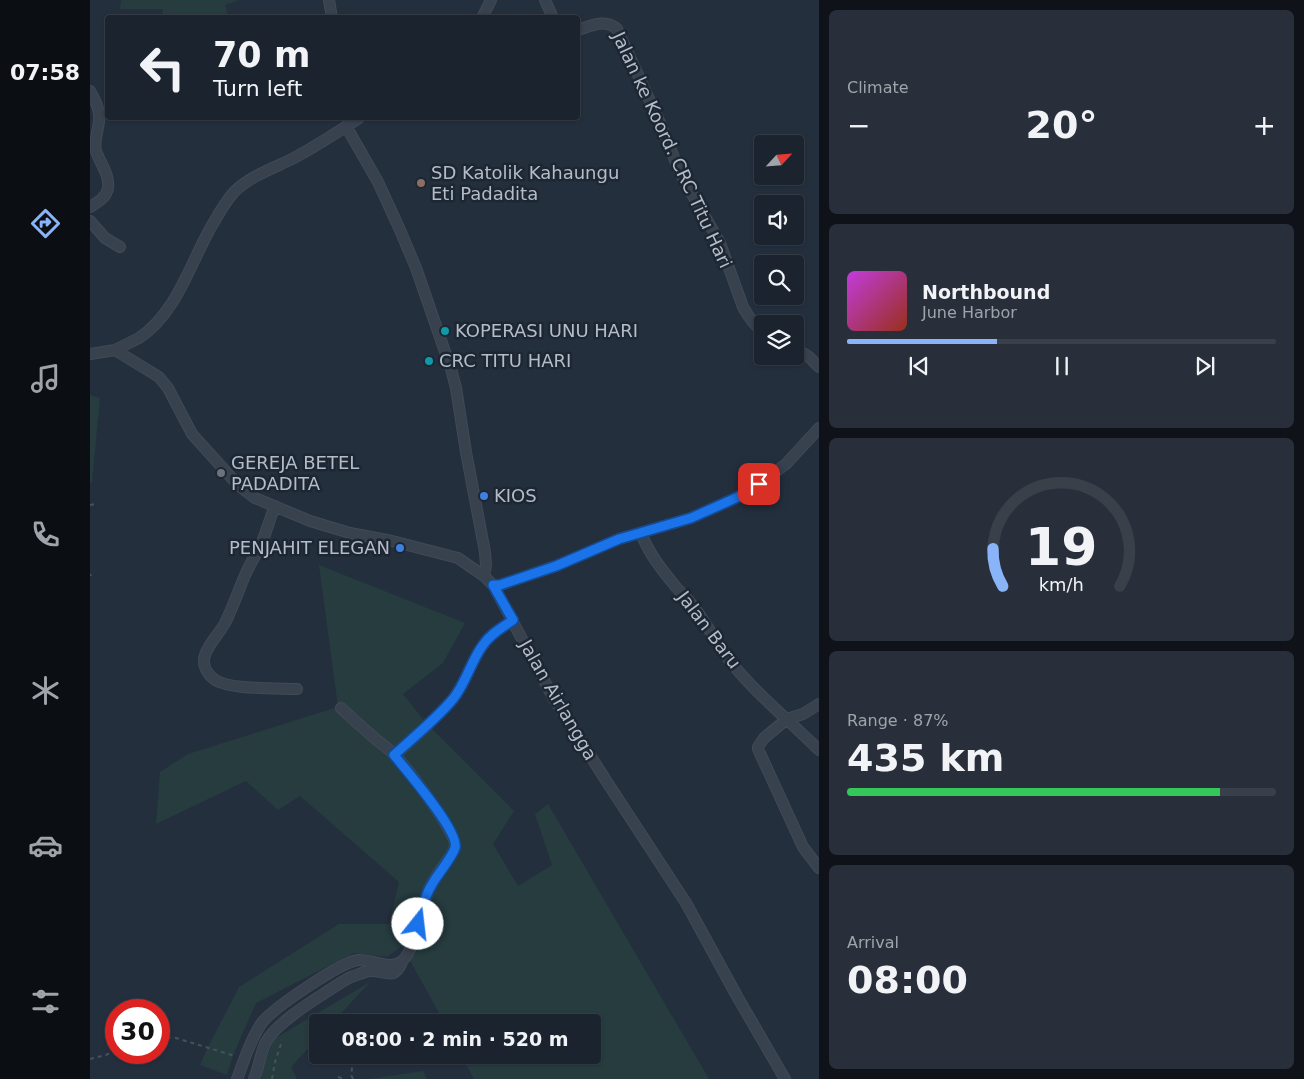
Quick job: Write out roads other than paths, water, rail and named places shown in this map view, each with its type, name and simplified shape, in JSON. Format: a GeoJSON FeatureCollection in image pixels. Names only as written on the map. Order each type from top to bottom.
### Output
{"type":"FeatureCollection","features":[{"type":"Feature","properties":{"kind":"street"},"geometry":{"type":"LineString","coordinates":[[329,0],[332,15]]}},
{"type":"Feature","properties":{"kind":"street"},"geometry":{"type":"LineString","coordinates":[[484,15],[491,0]]}},
{"type":"Feature","properties":{"kind":"street"},"geometry":{"type":"LineString","coordinates":[[545,0],[551,15]]}},
{"type":"Feature","properties":{"kind":"street","name":"Jalan ke Koord. CRC Titu Hari"},"geometry":{"type":"LineString","coordinates":[[580,29],[602,23],[613,25],[616,29],[660,123],[681,175],[720,243],[743,307],[754,323]]}},
{"type":"Feature","properties":{"kind":"street"},"geometry":{"type":"LineString","coordinates":[[90,91],[99,111],[95,141],[97,152],[108,180],[106,194],[90,207]]}},
{"type":"Feature","properties":{"kind":"street"},"geometry":{"type":"LineString","coordinates":[[90,354],[115,350],[139,338],[168,310],[176,298],[203,242],[225,203],[234,192],[252,178],[300,154],[342,125],[354,120]]}},
{"type":"Feature","properties":{"kind":"street"},"geometry":{"type":"LineString","coordinates":[[342,125],[378,182],[400,230],[416,268],[451,369],[485,552],[486,565],[484,576]]}},
{"type":"Feature","properties":{"kind":"street"},"geometry":{"type":"LineString","coordinates":[[90,221],[105,238],[120,247]]}},
{"type":"Feature","properties":{"kind":"street","name":"Jalan Airlangga"},"geometry":{"type":"LineString","coordinates":[[115,350],[159,377],[168,388],[197,440],[238,485],[255,498],[310,521],[458,558],[484,576],[493,585],[554,699],[681,895],[785,1079]]}},
{"type":"Feature","properties":{"kind":"street"},"geometry":{"type":"LineString","coordinates":[[804,354],[819,367]]}},
{"type":"Feature","properties":{"kind":"street"},"geometry":{"type":"LineString","coordinates":[[493,585],[500,585],[556,566],[619,539],[691,518],[738,497],[782,468],[819,428]]}},
{"type":"Feature","properties":{"kind":"street"},"geometry":{"type":"LineString","coordinates":[[275,506],[262,541],[226,621],[205,655],[204,663],[207,672],[215,680],[229,685],[297,689]]}},
{"type":"Feature","properties":{"kind":"street","name":"Jalan Baru"},"geometry":{"type":"LineString","coordinates":[[641,533],[654,559],[689,600],[730,660],[770,704],[819,750]]}},
{"type":"Feature","properties":{"kind":"street"},"geometry":{"type":"LineString","coordinates":[[394,755],[453,698],[482,645],[513,620]]}},
{"type":"Feature","properties":{"kind":"street"},"geometry":{"type":"LineString","coordinates":[[819,704],[787,720],[764,738],[758,747],[800,840],[819,868]]}},
{"type":"Feature","properties":{"kind":"street"},"geometry":{"type":"LineString","coordinates":[[254,1079],[266,1042],[274,1032],[310,1003],[350,977],[367,972],[391,974],[399,970],[411,949],[426,895],[455,846],[453,835],[437,810],[394,755],[341,708]]}},
{"type":"Feature","properties":{"kind":"street"},"geometry":{"type":"LineString","coordinates":[[237,1079],[255,1033],[262,1021],[297,994],[345,964],[358,960],[389,964],[402,962]]}},
{"type":"Feature","properties":{"kind":"place","name":"SD Katolik Kahaungu Eti Padadita"},"geometry":{"type":"Point","coordinates":[421,183]}},
{"type":"Feature","properties":{"kind":"place","name":"KOPERASI UNU HARI"},"geometry":{"type":"Point","coordinates":[445,331]}},
{"type":"Feature","properties":{"kind":"place","name":"CRC TITU HARI"},"geometry":{"type":"Point","coordinates":[429,361]}},
{"type":"Feature","properties":{"kind":"place","name":"GEREJA BETEL PADADITA"},"geometry":{"type":"Point","coordinates":[221,473]}},
{"type":"Feature","properties":{"kind":"place","name":"KIOS"},"geometry":{"type":"Point","coordinates":[484,496]}},
{"type":"Feature","properties":{"kind":"place","name":"PENJAHIT ELEGAN"},"geometry":{"type":"Point","coordinates":[400,548]}}]}
